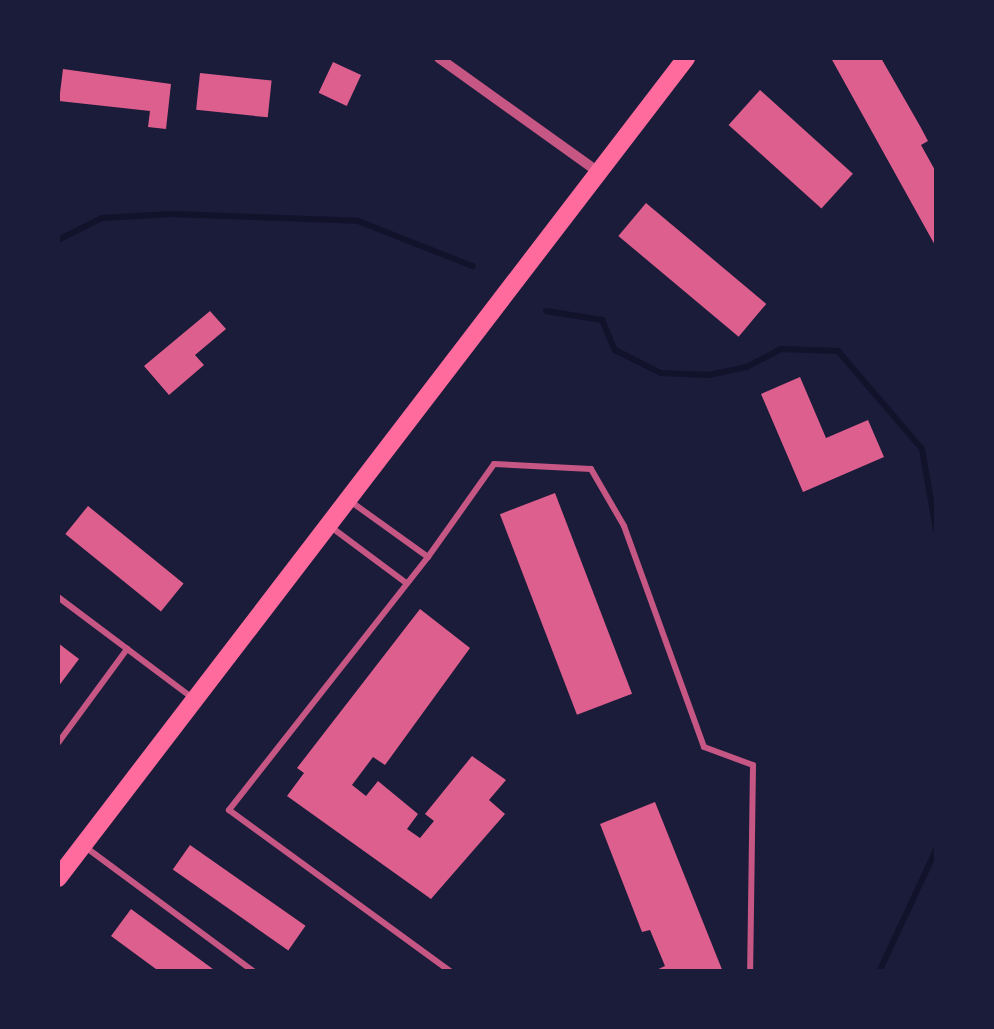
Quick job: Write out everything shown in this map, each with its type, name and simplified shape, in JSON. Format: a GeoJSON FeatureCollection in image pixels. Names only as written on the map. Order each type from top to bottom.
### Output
{"type":"FeatureCollection","features":[{"type":"Feature","properties":{"kind":"main road"},"geometry":{"type":"LineString","coordinates":[[58,878],[349,501],[594,170],[686,58]]}},
{"type":"Feature","properties":{"kind":"street"},"geometry":{"type":"LineString","coordinates":[[439,58],[594,170]]}},
{"type":"Feature","properties":{"kind":"lane"},"geometry":{"type":"LineString","coordinates":[[450,972],[229,810],[428,556],[494,464],[591,468],[624,526],[704,747],[753,765],[750,972]]}},
{"type":"Feature","properties":{"kind":"lane"},"geometry":{"type":"LineString","coordinates":[[349,501],[428,556]]}},
{"type":"Feature","properties":{"kind":"lane"},"geometry":{"type":"LineString","coordinates":[[330,526],[406,584]]}},
{"type":"Feature","properties":{"kind":"lane"},"geometry":{"type":"LineString","coordinates":[[58,598],[196,701]]}},
{"type":"Feature","properties":{"kind":"lane"},"geometry":{"type":"LineString","coordinates":[[58,744],[127,650]]}},
{"type":"Feature","properties":{"kind":"lane"},"geometry":{"type":"LineString","coordinates":[[83,846],[254,972]]}},
{"type":"Feature","properties":{"kind":"building"},"geometry":{"type":"Polygon","coordinates":[[[831,58],[881,58],[920,126],[928,141],[921,145],[936,172],[936,247],[831,58]]]}},
{"type":"Feature","properties":{"kind":"building"},"geometry":{"type":"Polygon","coordinates":[[[333,62],[361,75],[347,106],[319,93],[333,62]]]}},
{"type":"Feature","properties":{"kind":"building"},"geometry":{"type":"Polygon","coordinates":[[[63,69],[171,84],[166,129],[148,127],[150,111],[59,101],[63,69]]]}},
{"type":"Feature","properties":{"kind":"building"},"geometry":{"type":"Polygon","coordinates":[[[200,73],[272,81],[268,117],[196,110],[200,73]]]}},
{"type":"Feature","properties":{"kind":"building"},"geometry":{"type":"Polygon","coordinates":[[[760,90],[853,174],[821,209],[729,125],[760,90]]]}},
{"type":"Feature","properties":{"kind":"building"},"geometry":{"type":"Polygon","coordinates":[[[646,203],[766,304],[739,337],[618,236],[646,203]]]}},
{"type":"Feature","properties":{"kind":"building"},"geometry":{"type":"Polygon","coordinates":[[[210,311],[226,329],[195,355],[204,365],[169,395],[144,366],[210,311]]]}},
{"type":"Feature","properties":{"kind":"building"},"geometry":{"type":"Polygon","coordinates":[[[800,377],[826,438],[868,420],[884,457],[803,492],[761,394],[800,377]]]}},
{"type":"Feature","properties":{"kind":"building"},"geometry":{"type":"Polygon","coordinates":[[[555,493],[632,694],[577,715],[500,514],[555,493]]]}},
{"type":"Feature","properties":{"kind":"building"},"geometry":{"type":"Polygon","coordinates":[[[88,506],[184,583],[161,611],[65,534],[88,506]]]}},
{"type":"Feature","properties":{"kind":"building"},"geometry":{"type":"Polygon","coordinates":[[[420,609],[470,648],[385,765],[373,757],[352,785],[366,796],[378,781],[418,814],[407,829],[420,838],[434,821],[425,814],[472,756],[506,780],[489,800],[505,814],[431,899],[287,796],[304,773],[297,768],[420,609]]]}},
{"type":"Feature","properties":{"kind":"building"},"geometry":{"type":"Polygon","coordinates":[[[58,643],[79,659],[58,687],[58,643]]]}},
{"type":"Feature","properties":{"kind":"building"},"geometry":{"type":"Polygon","coordinates":[[[655,802],[723,972],[652,972],[665,966],[650,930],[642,932],[600,824],[655,802]]]}},
{"type":"Feature","properties":{"kind":"building"},"geometry":{"type":"Polygon","coordinates":[[[190,845],[306,926],[288,950],[173,870],[190,845]]]}},
{"type":"Feature","properties":{"kind":"building"},"geometry":{"type":"Polygon","coordinates":[[[131,909],[217,972],[160,972],[111,936],[131,909]]]}},
{"type":"Feature","properties":{"kind":"waterway"},"geometry":{"type":"LineString","coordinates":[[58,240],[102,218],[171,214],[358,221],[472,266]]}},
{"type":"Feature","properties":{"kind":"waterway"},"geometry":{"type":"LineString","coordinates":[[546,311],[602,320],[615,350],[661,373],[709,375],[747,367],[781,349],[838,351],[922,449],[936,530]]}},
{"type":"Feature","properties":{"kind":"waterway"},"geometry":{"type":"LineString","coordinates":[[879,972],[936,850]]}}]}
